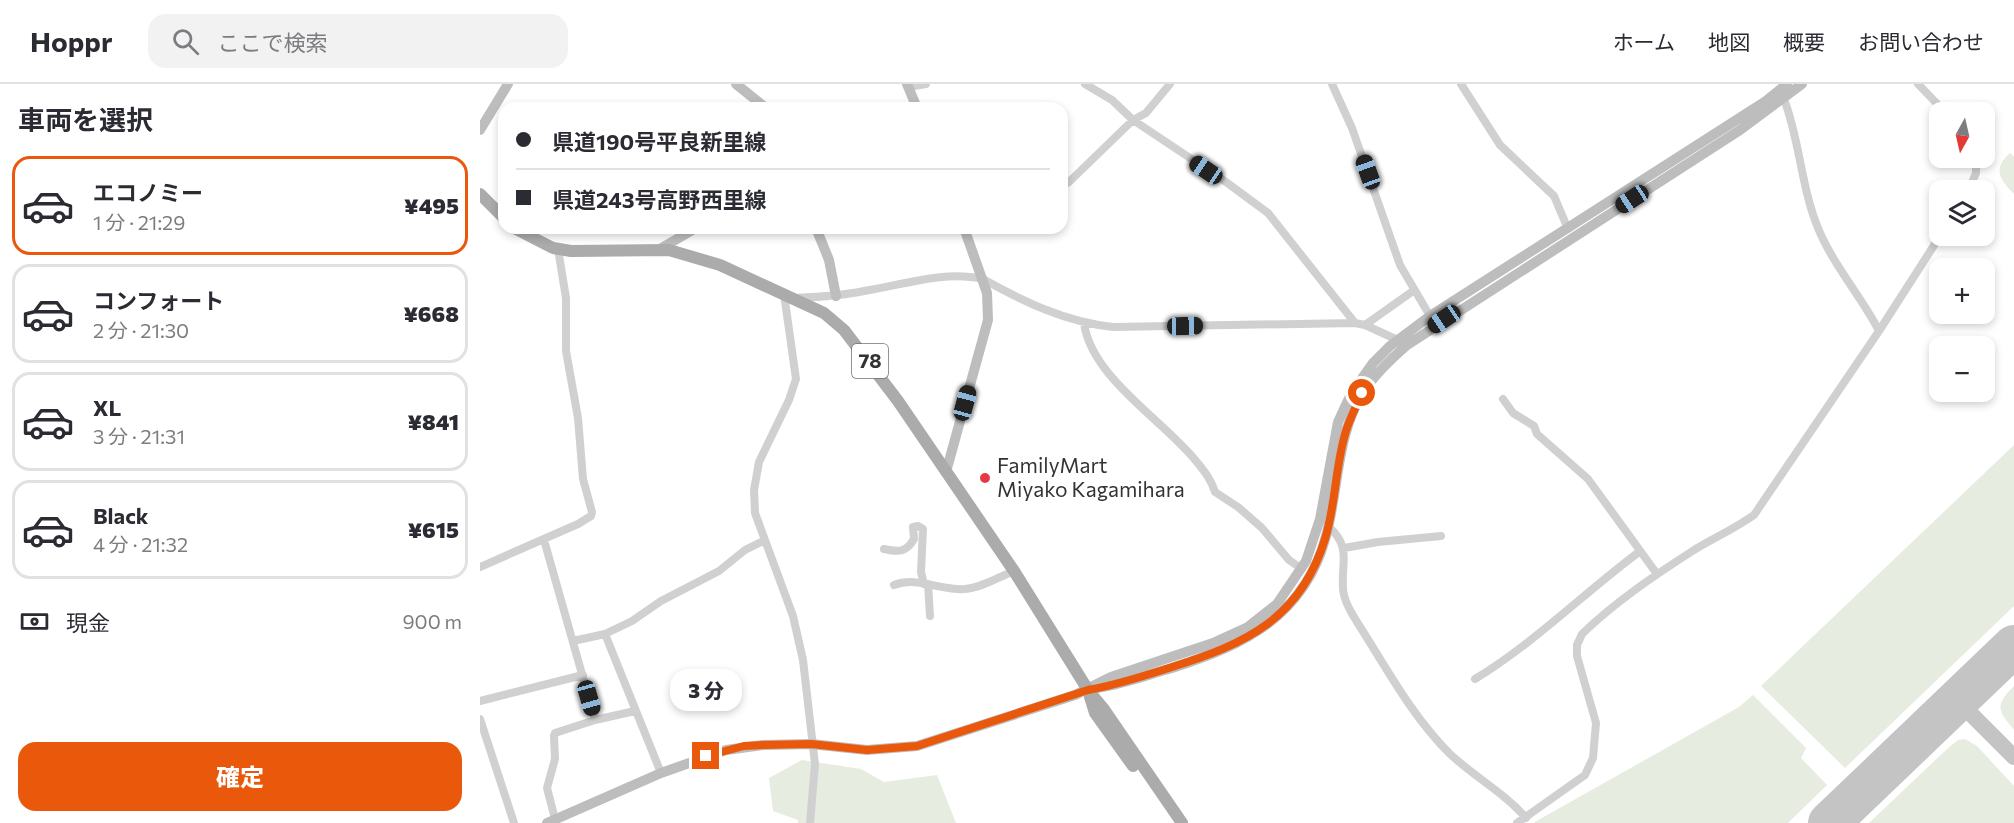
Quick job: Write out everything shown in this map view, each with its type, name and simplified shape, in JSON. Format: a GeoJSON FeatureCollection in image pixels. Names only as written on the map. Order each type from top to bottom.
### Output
{"type":"FeatureCollection","features":[{"type":"Feature","properties":{"kind":"main road"},"geometry":{"type":"LineString","coordinates":[[480,130],[508,84]]}},
{"type":"Feature","properties":{"kind":"main road"},"geometry":{"type":"LineString","coordinates":[[735,84],[758,102]]}},
{"type":"Feature","properties":{"kind":"main road"},"geometry":{"type":"LineString","coordinates":[[551,821],[661,773],[716,753],[744,746],[811,744],[867,750],[917,746],[1088,690],[1117,685],[1194,660],[1240,642],[1258,632],[1294,600],[1307,582],[1317,562],[1328,526],[1342,446],[1353,412],[1362,393],[1402,342],[1430,316],[1783,89],[1802,84]]}},
{"type":"Feature","properties":{"kind":"main road"},"geometry":{"type":"LineString","coordinates":[[908,86],[915,102]]}},
{"type":"Feature","properties":{"kind":"main road"},"geometry":{"type":"LineString","coordinates":[[1088,690],[1112,677],[1213,643],[1248,627],[1276,604],[1302,569],[1317,533],[1338,422],[1357,382],[1373,363],[1402,342],[1740,130],[1783,89]]}},
{"type":"Feature","properties":{"kind":"main road"},"geometry":{"type":"LineString","coordinates":[[480,194],[498,212]]}},
{"type":"Feature","properties":{"kind":"main road","name":"78"},"geometry":{"type":"LineString","coordinates":[[527,234],[558,249],[571,251],[669,250],[720,265],[824,312],[844,330],[898,401],[1014,571],[1088,690],[1103,708],[1182,823]]}},
{"type":"Feature","properties":{"kind":"main road"},"geometry":{"type":"LineString","coordinates":[[658,250],[686,234]]}},
{"type":"Feature","properties":{"kind":"main road"},"geometry":{"type":"LineString","coordinates":[[818,234],[829,260],[836,296]]}},
{"type":"Feature","properties":{"kind":"main road"},"geometry":{"type":"LineString","coordinates":[[946,472],[988,320],[987,293],[966,234]]}},
{"type":"Feature","properties":{"kind":"main road","name":"78"},"geometry":{"type":"LineString","coordinates":[[1088,690],[1095,713],[1173,823]]}},
{"type":"Feature","properties":{"kind":"street"},"geometry":{"type":"LineString","coordinates":[[908,86],[926,84]]}},
{"type":"Feature","properties":{"kind":"street"},"geometry":{"type":"LineString","coordinates":[[1085,84],[1112,100],[1133,120],[1268,213],[1355,323]]}},
{"type":"Feature","properties":{"kind":"street"},"geometry":{"type":"LineString","coordinates":[[1068,183],[1133,120],[1146,113],[1170,84]]}},
{"type":"Feature","properties":{"kind":"street"},"geometry":{"type":"LineString","coordinates":[[1332,84],[1352,128],[1400,264],[1413,291],[1430,316]]}},
{"type":"Feature","properties":{"kind":"street"},"geometry":{"type":"LineString","coordinates":[[1461,84],[1500,145],[1554,196],[1568,229]]}},
{"type":"Feature","properties":{"kind":"street"},"geometry":{"type":"LineString","coordinates":[[1918,84],[1935,102]]}},
{"type":"Feature","properties":{"kind":"street"},"geometry":{"type":"LineString","coordinates":[[1783,89],[1794,124],[1804,181],[1818,227],[1879,331]]}},
{"type":"Feature","properties":{"kind":"street"},"geometry":{"type":"LineString","coordinates":[[1517,823],[1585,775],[1593,758],[1596,723],[1577,656],[1577,645],[1582,634],[1658,574],[1754,515],[1879,331],[1934,246]]}},
{"type":"Feature","properties":{"kind":"street"},"geometry":{"type":"LineString","coordinates":[[480,567],[578,524],[591,516],[592,512],[584,479],[578,418],[566,351],[566,298],[558,249]]}},
{"type":"Feature","properties":{"kind":"street"},"geometry":{"type":"LineString","coordinates":[[810,823],[815,764],[803,660],[797,633],[755,513],[754,490],[759,462],[789,400],[796,379],[789,296],[836,296],[942,277],[983,279],[1068,320],[1084,323],[1113,327],[1355,323],[1365,325],[1402,342]]}},
{"type":"Feature","properties":{"kind":"street"},"geometry":{"type":"LineString","coordinates":[[1365,325],[1413,291]]}},
{"type":"Feature","properties":{"kind":"street"},"geometry":{"type":"LineString","coordinates":[[1084,323],[1086,339],[1091,351],[1136,403],[1184,446],[1212,481],[1215,492],[1238,507],[1262,528],[1289,560],[1302,569]]}},
{"type":"Feature","properties":{"kind":"street"},"geometry":{"type":"LineString","coordinates":[[1503,399],[1513,413],[1534,426],[1537,434],[1587,479],[1639,552],[1658,574]]}},
{"type":"Feature","properties":{"kind":"street"},"geometry":{"type":"LineString","coordinates":[[906,550],[914,539],[913,527],[918,526],[922,529],[921,572],[926,584],[930,616]]}},
{"type":"Feature","properties":{"kind":"street"},"geometry":{"type":"LineString","coordinates":[[1328,526],[1340,536],[1344,548],[1343,590],[1347,606],[1398,687],[1448,751],[1476,777],[1516,807],[1526,818]]}},
{"type":"Feature","properties":{"kind":"street"},"geometry":{"type":"LineString","coordinates":[[1344,548],[1378,542],[1442,536]]}},
{"type":"Feature","properties":{"kind":"street"},"geometry":{"type":"LineString","coordinates":[[544,540],[595,720]]}},
{"type":"Feature","properties":{"kind":"street"},"geometry":{"type":"LineString","coordinates":[[573,641],[605,634],[632,621],[661,601],[719,571],[745,550],[765,540]]}},
{"type":"Feature","properties":{"kind":"street"},"geometry":{"type":"LineString","coordinates":[[884,549],[900,552],[906,550],[923,554]]}},
{"type":"Feature","properties":{"kind":"street"},"geometry":{"type":"LineString","coordinates":[[1475,679],[1527,642],[1592,587],[1639,552]]}},
{"type":"Feature","properties":{"kind":"street"},"geometry":{"type":"LineString","coordinates":[[894,585],[905,581],[964,590],[1014,571]]}},
{"type":"Feature","properties":{"kind":"street"},"geometry":{"type":"LineString","coordinates":[[605,634],[661,773]]}},
{"type":"Feature","properties":{"kind":"street"},"geometry":{"type":"LineString","coordinates":[[480,701],[583,675]]}},
{"type":"Feature","properties":{"kind":"street"},"geometry":{"type":"LineString","coordinates":[[551,821],[547,788],[555,759],[554,736],[559,731],[635,711]]}},
{"type":"Feature","properties":{"kind":"street"},"geometry":{"type":"LineString","coordinates":[[480,719],[514,823]]}},
{"type":"Feature","properties":{"kind":"shaded area"},"geometry":{"type":"Polygon","coordinates":[[[2010,153],[2014,157],[2014,194],[2000,174],[2001,164],[2010,153]]]}},
{"type":"Feature","properties":{"kind":"shaded area"},"geometry":{"type":"Polygon","coordinates":[[[2014,445],[2014,606],[1845,768],[1761,686],[2014,445]]]}},
{"type":"Feature","properties":{"kind":"shaded area"},"geometry":{"type":"Polygon","coordinates":[[[2014,686],[2014,730],[2000,708],[2004,698],[2014,686]]]}},
{"type":"Feature","properties":{"kind":"shaded area"},"geometry":{"type":"Polygon","coordinates":[[[1753,695],[1806,748],[1801,758],[1827,785],[1788,823],[1533,823],[1739,707],[1753,695]]]}},
{"type":"Feature","properties":{"kind":"shaded area"},"geometry":{"type":"Polygon","coordinates":[[[1965,739],[1977,746],[2014,786],[2014,823],[1869,823],[1947,749],[1958,740],[1965,739]]]}},
{"type":"Feature","properties":{"kind":"shaded area"},"geometry":{"type":"Polygon","coordinates":[[[802,760],[861,769],[884,782],[937,775],[956,823],[798,823],[798,820],[773,811],[769,778],[802,760]]]}},
{"type":"Feature","properties":{"kind":"taxiway"},"geometry":{"type":"LineString","coordinates":[[1957,700],[2014,757]]}},
{"type":"Feature","properties":{"kind":"runway"},"geometry":{"type":"LineString","coordinates":[[1829,823],[2014,646]]}},
{"type":"Feature","properties":{"kind":"place","name":"FamilyMart Miyako Kagamihara"},"geometry":{"type":"Point","coordinates":[985,478]}},
{"type":"Feature","properties":{"kind":"route"},"geometry":{"type":"LineString","coordinates":[[706,756],[744,746],[763,745],[811,744],[867,750],[917,746],[1036,709],[1088,690],[1117,685],[1221,651],[1240,642],[1275,619],[1294,600],[1307,582],[1317,562],[1326,538],[1333,506],[1342,446],[1362,393]]}}]}
